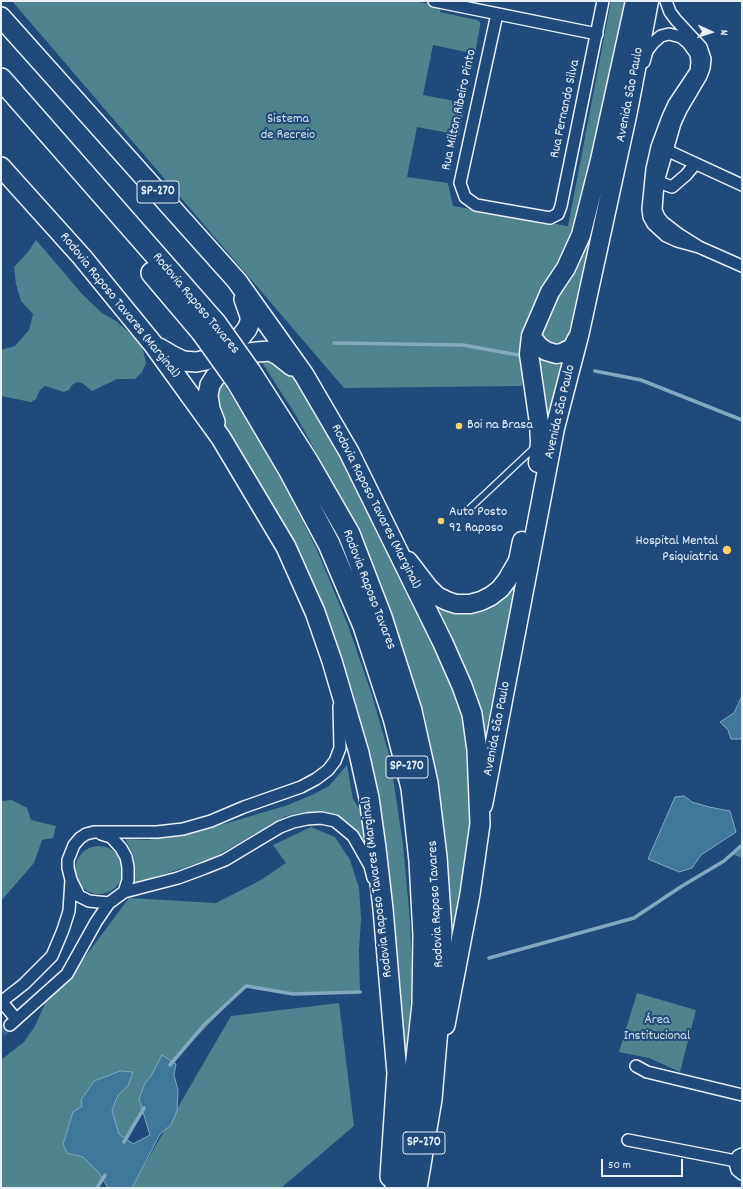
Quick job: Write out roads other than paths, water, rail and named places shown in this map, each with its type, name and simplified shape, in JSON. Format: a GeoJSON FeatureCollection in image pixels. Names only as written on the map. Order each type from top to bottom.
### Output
{"type":"FeatureCollection","features":[{"type":"Feature","properties":{"kind":"highway","name":"Rodovia Raposo Tavares (Marginal)"},"geometry":{"type":"LineString","coordinates":[[1,17],[237,281],[304,375],[349,452],[443,643],[462,686],[472,714],[477,750],[480,824],[470,894],[431,1099]]}},
{"type":"Feature","properties":{"kind":"highway","name":"Rodovia Raposo Tavares"},"geometry":{"type":"LineString","coordinates":[[1,79],[209,328],[307,461],[349,534],[381,617],[411,711],[427,783],[436,857],[441,931],[439,1005],[431,1099],[416,1188]]}},
{"type":"Feature","properties":{"kind":"highway","name":"Rodovia Raposo Tavares"},"geometry":{"type":"LineString","coordinates":[[1,96],[105,216],[209,328]]}},
{"type":"Feature","properties":{"kind":"highway","name":"Rodovia Raposo Tavares (Marginal)"},"geometry":{"type":"LineString","coordinates":[[1,167],[82,257],[153,344],[221,438],[286,547],[315,612],[359,753],[376,848],[398,1073],[390,1188]]}},
{"type":"Feature","properties":{"kind":"highway"},"geometry":{"type":"LineString","coordinates":[[153,344],[171,356],[183,361],[196,362],[206,360],[239,339],[248,329],[250,316],[237,281]]}},
{"type":"Feature","properties":{"kind":"highway"},"geometry":{"type":"LineString","coordinates":[[221,438],[210,409],[208,395],[210,385],[215,377],[250,353],[270,351],[278,355],[304,375]]}},
{"type":"Feature","properties":{"kind":"highway","name":"Rodovia Raposo Tavares"},"geometry":{"type":"LineString","coordinates":[[244,376],[290,471],[330,544],[364,626],[394,718],[412,788],[420,861],[424,935],[422,1004],[412,1104],[396,1188]]}},
{"type":"Feature","properties":{"kind":"main road","name":"Avenida São Paulo"},"geometry":{"type":"LineString","coordinates":[[396,546],[428,587],[437,596],[456,604],[470,604],[491,596],[508,580],[518,560],[531,502],[540,451],[539,423],[529,354],[531,336],[550,292],[566,268],[581,235],[600,160],[636,1]]}},
{"type":"Feature","properties":{"kind":"main road","name":"Avenida São Paulo"},"geometry":{"type":"LineString","coordinates":[[480,824],[555,428],[579,336],[628,110],[649,1]]}},
{"type":"Feature","properties":{"kind":"main road"},"geometry":{"type":"LineString","coordinates":[[531,336],[539,346],[546,351],[556,354],[572,348],[579,336]]}},
{"type":"Feature","properties":{"kind":"street"},"geometry":{"type":"LineString","coordinates":[[434,1],[597,34]]}},
{"type":"Feature","properties":{"kind":"street","name":"Rua Fernando Silva"},"geometry":{"type":"LineString","coordinates":[[550,218],[558,214],[562,206],[603,1]]}},
{"type":"Feature","properties":{"kind":"street"},"geometry":{"type":"LineString","coordinates":[[654,180],[667,150],[680,110],[701,76],[705,59],[701,47],[676,20],[670,12],[666,1]]}},
{"type":"Feature","properties":{"kind":"street","name":"Rua Milton Ribeiro Pinto"},"geometry":{"type":"LineString","coordinates":[[497,14],[460,183],[465,197],[476,205],[550,218]]}},
{"type":"Feature","properties":{"kind":"street"},"geometry":{"type":"LineString","coordinates":[[628,110],[647,52],[653,42],[661,36],[669,34],[681,38],[688,43],[696,54],[696,71],[674,104],[657,147],[654,180],[656,204],[659,217],[671,229],[699,247],[742,266]]}},
{"type":"Feature","properties":{"kind":"street"},"geometry":{"type":"LineString","coordinates":[[674,104],[663,147],[695,164],[742,185]]}},
{"type":"Feature","properties":{"kind":"street"},"geometry":{"type":"LineString","coordinates":[[654,180],[672,187],[675,186],[695,164]]}},
{"type":"Feature","properties":{"kind":"street"},"geometry":{"type":"LineString","coordinates":[[110,904],[89,901],[79,896],[71,880],[68,860],[74,845],[80,838],[86,834],[94,832],[157,832],[183,829],[211,821],[316,779],[328,770],[335,761],[340,748],[339,687]]}},
{"type":"Feature","properties":{"kind":"street"},"geometry":{"type":"LineString","coordinates":[[71,880],[69,911],[52,956],[24,984],[1,1002],[13,1022],[67,974],[96,922],[110,904],[124,892],[178,878],[212,866],[225,860],[280,827],[293,822],[322,818],[335,821],[353,836],[370,866],[383,909]]}},
{"type":"Feature","properties":{"kind":"street"},"geometry":{"type":"LineString","coordinates":[[94,832],[111,837],[121,848],[128,867],[128,880],[124,892]]}},
{"type":"Feature","properties":{"kind":"street"},"geometry":{"type":"LineString","coordinates":[[636,1066],[647,1072],[742,1096]]}},
{"type":"Feature","properties":{"kind":"street"},"geometry":{"type":"LineString","coordinates":[[628,1140],[739,1157],[736,1167],[742,1174]]}},
{"type":"Feature","properties":{"kind":"lane"},"geometry":{"type":"LineString","coordinates":[[468,510],[540,442]]}},
{"type":"Feature","properties":{"kind":"water"},"geometry":{"type":"Polygon","coordinates":[[[742,696],[742,739],[731,739],[728,730],[720,722],[734,713],[742,696]]]}},
{"type":"Feature","properties":{"kind":"water"},"geometry":{"type":"Polygon","coordinates":[[[684,796],[692,802],[730,811],[736,832],[701,855],[692,868],[679,872],[648,859],[675,797],[684,796]]]}},
{"type":"Feature","properties":{"kind":"water"},"geometry":{"type":"Polygon","coordinates":[[[162,1055],[176,1064],[174,1075],[178,1090],[177,1111],[171,1125],[160,1134],[132,1188],[108,1188],[99,1173],[83,1157],[67,1153],[63,1144],[73,1112],[82,1106],[81,1100],[94,1081],[120,1071],[133,1072],[128,1086],[118,1095],[112,1110],[119,1134],[133,1144],[150,1135],[139,1099],[145,1083],[151,1076],[162,1055]]]}},
{"type":"Feature","properties":{"kind":"waterway"},"geometry":{"type":"LineString","coordinates":[[334,343],[463,345],[518,355]]}},
{"type":"Feature","properties":{"kind":"waterway"},"geometry":{"type":"LineString","coordinates":[[595,371],[641,380],[742,420]]}},
{"type":"Feature","properties":{"kind":"waterway"},"geometry":{"type":"LineString","coordinates":[[489,958],[634,918],[682,886],[724,861],[742,845]]}},
{"type":"Feature","properties":{"kind":"waterway"},"geometry":{"type":"LineString","coordinates":[[170,1065],[204,1025],[246,986],[293,994],[360,992]]}},
{"type":"Feature","properties":{"kind":"waterway"},"geometry":{"type":"LineString","coordinates":[[124,1142],[144,1108]]}},
{"type":"Feature","properties":{"kind":"waterway"},"geometry":{"type":"LineString","coordinates":[[97,1188],[105,1175]]}},
{"type":"Feature","properties":{"kind":"tunnel"},"geometry":{"type":"LineString","coordinates":[[1,1032],[10,1025]]}},
{"type":"Feature","properties":{"kind":"place","name":"Boi na Brasa"},"geometry":{"type":"Point","coordinates":[459,426]}},
{"type":"Feature","properties":{"kind":"place","name":"Auto Posto 92 Raposo"},"geometry":{"type":"Point","coordinates":[441,521]}},
{"type":"Feature","properties":{"kind":"place","name":"Hospital Mental Psiquiatria"},"geometry":{"type":"Point","coordinates":[727,550]}},
{"type":"Feature","properties":{"kind":"park label","name":"Sistema de Recreio"},"geometry":{"type":"Point","coordinates":[288,128]}},
{"type":"Feature","properties":{"kind":"park label","name":"Área Institucional"},"geometry":{"type":"Point","coordinates":[657,1030]}}]}
